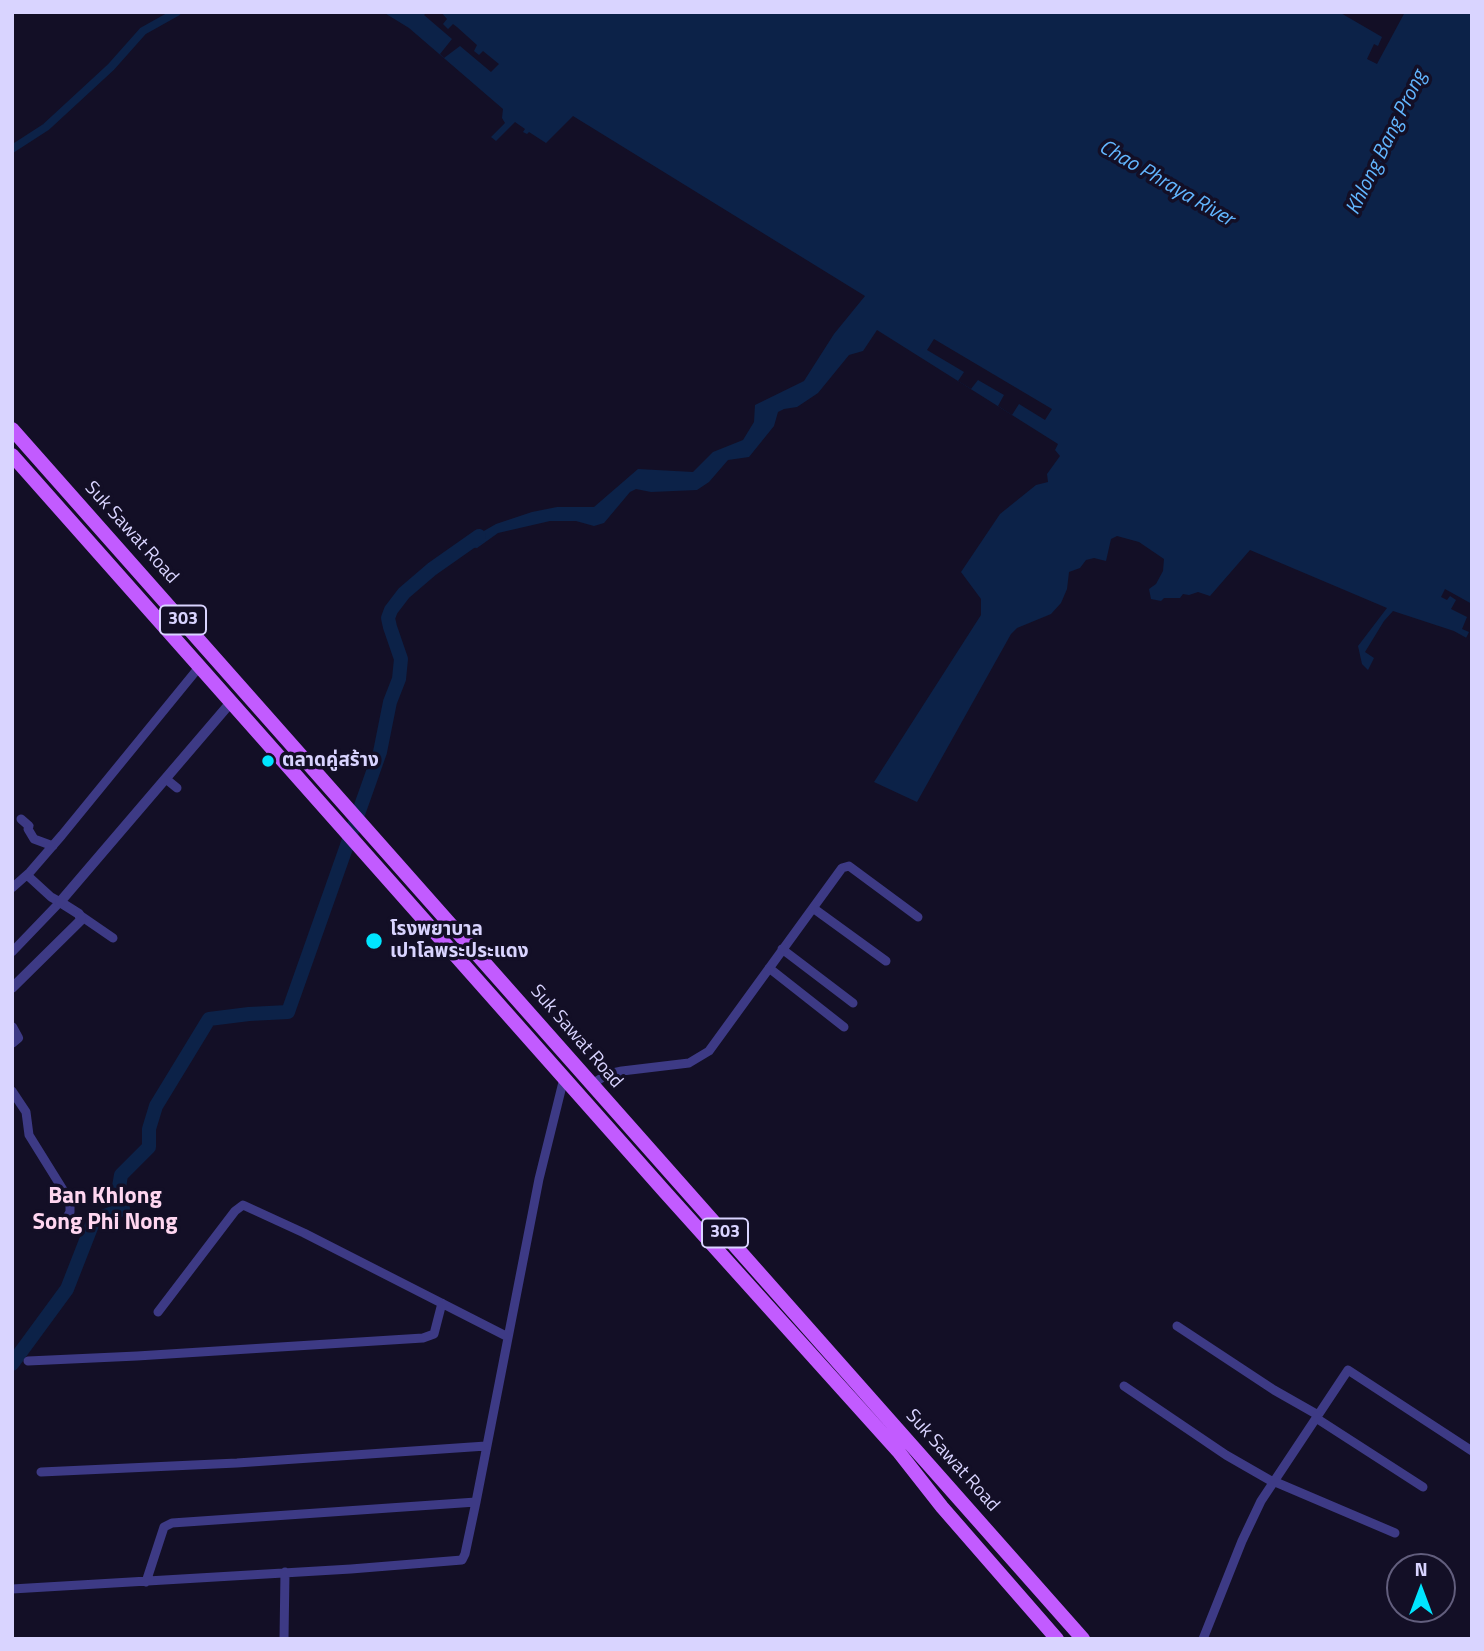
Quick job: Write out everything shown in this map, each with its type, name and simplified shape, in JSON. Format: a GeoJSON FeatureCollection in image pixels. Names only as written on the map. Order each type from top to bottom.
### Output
{"type":"FeatureCollection","features":[{"type":"Feature","properties":{"kind":"main road","name":"Suk Sawat Road"},"geometry":{"type":"LineString","coordinates":[[12,429],[1083,1639]]}},
{"type":"Feature","properties":{"kind":"main road","name":"Suk Sawat Road"},"geometry":{"type":"LineString","coordinates":[[12,455],[898,1451],[942,1507],[1057,1639]]}},
{"type":"Feature","properties":{"kind":"street"},"geometry":{"type":"LineString","coordinates":[[12,888],[53,846],[200,666]]}},
{"type":"Feature","properties":{"kind":"street"},"geometry":{"type":"LineString","coordinates":[[12,953],[60,902],[232,701]]}},
{"type":"Feature","properties":{"kind":"street"},"geometry":{"type":"LineString","coordinates":[[166,779],[177,788]]}},
{"type":"Feature","properties":{"kind":"street"},"geometry":{"type":"LineString","coordinates":[[21,819],[29,825],[28,829],[34,839],[53,846]]}},
{"type":"Feature","properties":{"kind":"street"},"geometry":{"type":"LineString","coordinates":[[592,1084],[608,1074],[676,1066],[697,1059],[709,1051],[842,867],[849,866],[918,917]]}},
{"type":"Feature","properties":{"kind":"street"},"geometry":{"type":"LineString","coordinates":[[27,875],[51,897],[113,938]]}},
{"type":"Feature","properties":{"kind":"street"},"geometry":{"type":"LineString","coordinates":[[813,908],[886,961]]}},
{"type":"Feature","properties":{"kind":"street"},"geometry":{"type":"LineString","coordinates":[[12,988],[81,920],[81,916]]}},
{"type":"Feature","properties":{"kind":"street"},"geometry":{"type":"LineString","coordinates":[[782,949],[853,1003]]}},
{"type":"Feature","properties":{"kind":"street"},"geometry":{"type":"LineString","coordinates":[[769,968],[844,1027]]}},
{"type":"Feature","properties":{"kind":"street"},"geometry":{"type":"LineString","coordinates":[[12,1027],[18,1038],[12,1043]]}},
{"type":"Feature","properties":{"kind":"street"},"geometry":{"type":"LineString","coordinates":[[12,1589],[461,1560],[465,1554],[476,1502],[539,1179],[564,1078]]}},
{"type":"Feature","properties":{"kind":"street"},"geometry":{"type":"LineString","coordinates":[[12,1091],[26,1112],[29,1135],[70,1201],[70,1213],[65,1221]]}},
{"type":"Feature","properties":{"kind":"street"},"geometry":{"type":"LineString","coordinates":[[158,1312],[235,1211],[243,1205],[508,1337]]}},
{"type":"Feature","properties":{"kind":"street"},"geometry":{"type":"LineString","coordinates":[[28,1361],[423,1338],[434,1334],[442,1303]]}},
{"type":"Feature","properties":{"kind":"street"},"geometry":{"type":"LineString","coordinates":[[1177,1326],[1423,1487]]}},
{"type":"Feature","properties":{"kind":"street"},"geometry":{"type":"LineString","coordinates":[[1203,1639],[1251,1521],[1273,1481],[1348,1370],[1472,1451]]}},
{"type":"Feature","properties":{"kind":"street"},"geometry":{"type":"LineString","coordinates":[[1124,1386],[1226,1455],[1273,1481],[1395,1532]]}},
{"type":"Feature","properties":{"kind":"street"},"geometry":{"type":"LineString","coordinates":[[41,1472],[237,1463],[486,1446]]}},
{"type":"Feature","properties":{"kind":"street"},"geometry":{"type":"LineString","coordinates":[[146,1582],[164,1527],[172,1523],[476,1502]]}},
{"type":"Feature","properties":{"kind":"street"},"geometry":{"type":"LineString","coordinates":[[284,1639],[285,1572]]}},
{"type":"Feature","properties":{"kind":"water"},"geometry":{"type":"Polygon","coordinates":[[[383,12],[1339,12],[1382,37],[1378,46],[1374,44],[1367,59],[1377,64],[1405,12],[1471,12],[1472,641],[1454,631],[1393,611],[1365,652],[1374,658],[1368,670],[1362,664],[1358,646],[1387,608],[1250,550],[1210,596],[1198,592],[1183,594],[1180,598],[1164,598],[1161,601],[1151,599],[1149,589],[1156,584],[1163,571],[1164,559],[1139,542],[1117,536],[1111,539],[1106,561],[1094,558],[1086,560],[1080,568],[1069,572],[1067,589],[1061,603],[1051,614],[1017,628],[1011,634],[917,802],[874,782],[981,615],[981,599],[961,572],[1000,514],[1036,485],[1048,482],[1047,474],[1060,456],[1055,450],[1058,444],[877,330],[863,351],[849,355],[818,393],[797,407],[778,412],[774,426],[749,457],[728,460],[709,482],[697,490],[651,492],[636,489],[630,492],[604,523],[594,526],[576,521],[550,521],[498,533],[477,548],[466,547],[463,543],[496,524],[532,512],[557,507],[594,507],[638,469],[693,472],[713,452],[743,440],[754,422],[755,405],[804,381],[834,334],[865,296],[573,116],[546,143],[529,132],[523,132],[525,129],[515,122],[496,141],[491,137],[505,123],[502,118],[503,109],[409,28],[383,12]]]}},
{"type":"Feature","properties":{"kind":"pier"},"geometry":{"type":"Polygon","coordinates":[[[427,12],[441,12],[447,19],[443,24],[448,29],[453,24],[477,45],[474,51],[479,55],[483,51],[499,64],[491,72],[460,46],[444,58],[440,54],[452,39],[424,15],[427,12]]]}},
{"type":"Feature","properties":{"kind":"pier"},"geometry":{"type":"Polygon","coordinates":[[[934,339],[1052,409],[1045,420],[1019,404],[1012,415],[998,406],[1004,395],[978,380],[971,389],[958,381],[964,372],[927,350],[934,339]]]}},
{"type":"Feature","properties":{"kind":"pier"},"geometry":{"type":"Polygon","coordinates":[[[1445,589],[1472,604],[1472,641],[1466,638],[1469,632],[1462,629],[1467,617],[1451,609],[1456,600],[1450,596],[1447,600],[1441,597],[1445,589]]]}},
{"type":"Feature","properties":{"kind":"waterway"},"geometry":{"type":"LineString","coordinates":[[12,149],[46,127],[111,67],[143,31],[177,12]]}},
{"type":"Feature","properties":{"kind":"waterway"},"geometry":{"type":"LineString","coordinates":[[12,1364],[67,1289],[94,1220],[123,1209],[119,1187],[121,1175],[149,1147],[149,1129],[156,1106],[209,1019],[288,1012],[380,752],[390,702],[399,679],[401,659],[388,618],[391,610],[404,593],[432,569],[479,536]]}},
{"type":"Feature","properties":{"kind":"place","name":"ตลาดคู่สร้าง"},"geometry":{"type":"Point","coordinates":[268,761]}},
{"type":"Feature","properties":{"kind":"place","name":"โรงพยาบาล เปาโลพระประแดง"},"geometry":{"type":"Point","coordinates":[374,941]}},
{"type":"Feature","properties":{"kind":"district","name":"Ban Khlong Song Phi Nong"},"geometry":{"type":"Point","coordinates":[105,1210]}},
{"type":"Feature","properties":{"kind":"water label","name":"Khlong Bang Prong"},"geometry":{"type":"Point","coordinates":[1387,143]}},
{"type":"Feature","properties":{"kind":"water label","name":"Chao Phraya River"},"geometry":{"type":"Point","coordinates":[1166,184]}}]}
